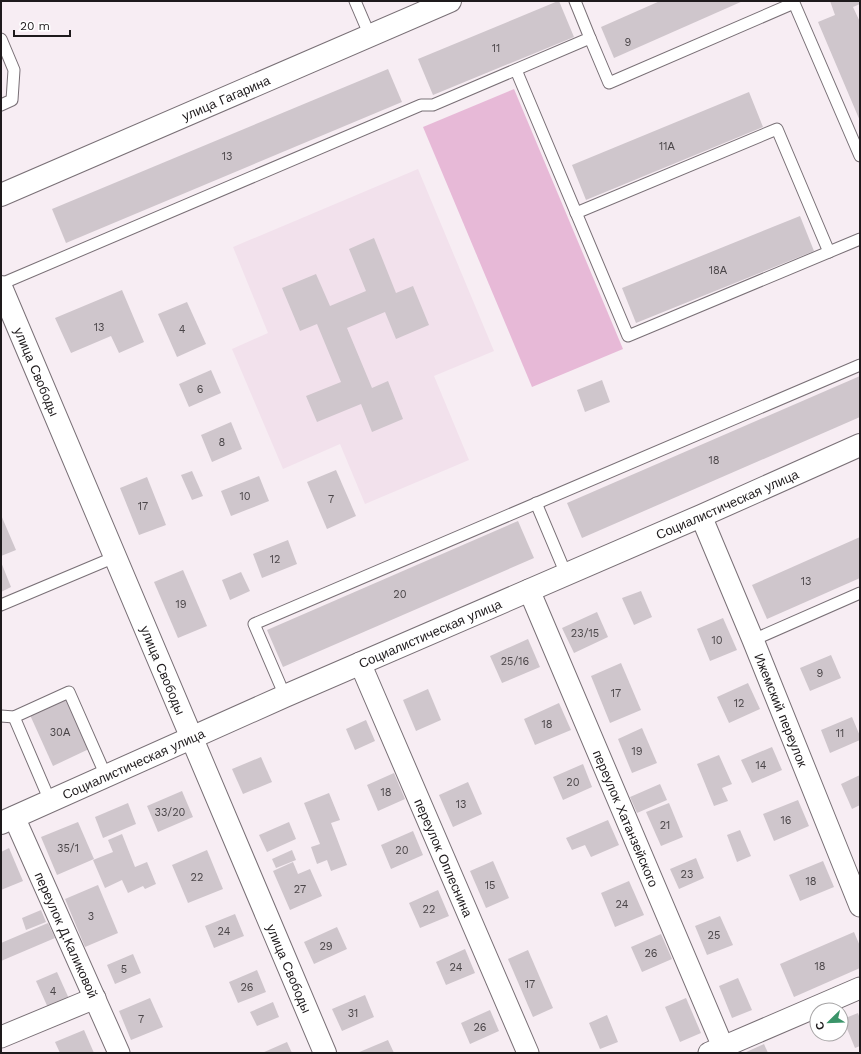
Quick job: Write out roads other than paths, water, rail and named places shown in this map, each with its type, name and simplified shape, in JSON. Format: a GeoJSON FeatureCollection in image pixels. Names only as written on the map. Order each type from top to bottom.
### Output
{"type":"FeatureCollection","features":[{"type":"Feature","properties":{"kind":"main road","name":"улица Гагарина"},"geometry":{"type":"LineString","coordinates":[[1,195],[450,1]]}},
{"type":"Feature","properties":{"kind":"main road","name":"улица Свободы"},"geometry":{"type":"LineString","coordinates":[[1,287],[325,1053]]}},
{"type":"Feature","properties":{"kind":"main road","name":"Социалистическая улица"},"geometry":{"type":"LineString","coordinates":[[8,820],[285,696],[701,516],[860,445]]}},
{"type":"Feature","properties":{"kind":"street","name":"Ижемский переулок"},"geometry":{"type":"LineString","coordinates":[[701,516],[753,640],[860,906]]}},
{"type":"Feature","properties":{"kind":"street","name":"переулок Хатанзейского"},"geometry":{"type":"LineString","coordinates":[[529,590],[716,1050]]}},
{"type":"Feature","properties":{"kind":"street","name":"переулок Оплеснина"},"geometry":{"type":"LineString","coordinates":[[360,663],[528,1053]]}},
{"type":"Feature","properties":{"kind":"street","name":"переулок Д.Каликовой"},"geometry":{"type":"LineString","coordinates":[[8,820],[95,998],[119,1053]]}},
{"type":"Feature","properties":{"kind":"street"},"geometry":{"type":"LineString","coordinates":[[716,1050],[860,988]]}},
{"type":"Feature","properties":{"kind":"street"},"geometry":{"type":"LineString","coordinates":[[1,1038],[95,998]]}},
{"type":"Feature","properties":{"kind":"lane"},"geometry":{"type":"LineString","coordinates":[[355,1],[370,36]]}},
{"type":"Feature","properties":{"kind":"lane"},"geometry":{"type":"LineString","coordinates":[[360,13],[365,1]]}},
{"type":"Feature","properties":{"kind":"lane"},"geometry":{"type":"LineString","coordinates":[[575,1],[609,83],[794,3],[860,156]]}},
{"type":"Feature","properties":{"kind":"lane"},"geometry":{"type":"LineString","coordinates":[[1,284],[421,105],[433,105],[590,38]]}},
{"type":"Feature","properties":{"kind":"lane"},"geometry":{"type":"LineString","coordinates":[[1,39],[14,70],[12,100],[1,105]]}},
{"type":"Feature","properties":{"kind":"lane"},"geometry":{"type":"LineString","coordinates":[[516,70],[628,336],[860,239]]}},
{"type":"Feature","properties":{"kind":"lane"},"geometry":{"type":"LineString","coordinates":[[576,212],[777,129],[829,252]]}},
{"type":"Feature","properties":{"kind":"lane"},"geometry":{"type":"LineString","coordinates":[[285,696],[254,624],[860,365]]}},
{"type":"Feature","properties":{"kind":"lane"},"geometry":{"type":"LineString","coordinates":[[536,503],[566,574]]}},
{"type":"Feature","properties":{"kind":"lane"},"geometry":{"type":"LineString","coordinates":[[1,605],[115,557]]}},
{"type":"Feature","properties":{"kind":"lane"},"geometry":{"type":"LineString","coordinates":[[753,640],[860,593]]}},
{"type":"Feature","properties":{"kind":"lane"},"geometry":{"type":"LineString","coordinates":[[1,716],[14,717],[69,692],[106,776]]}},
{"type":"Feature","properties":{"kind":"lane"},"geometry":{"type":"LineString","coordinates":[[14,717],[50,801]]}}]}
